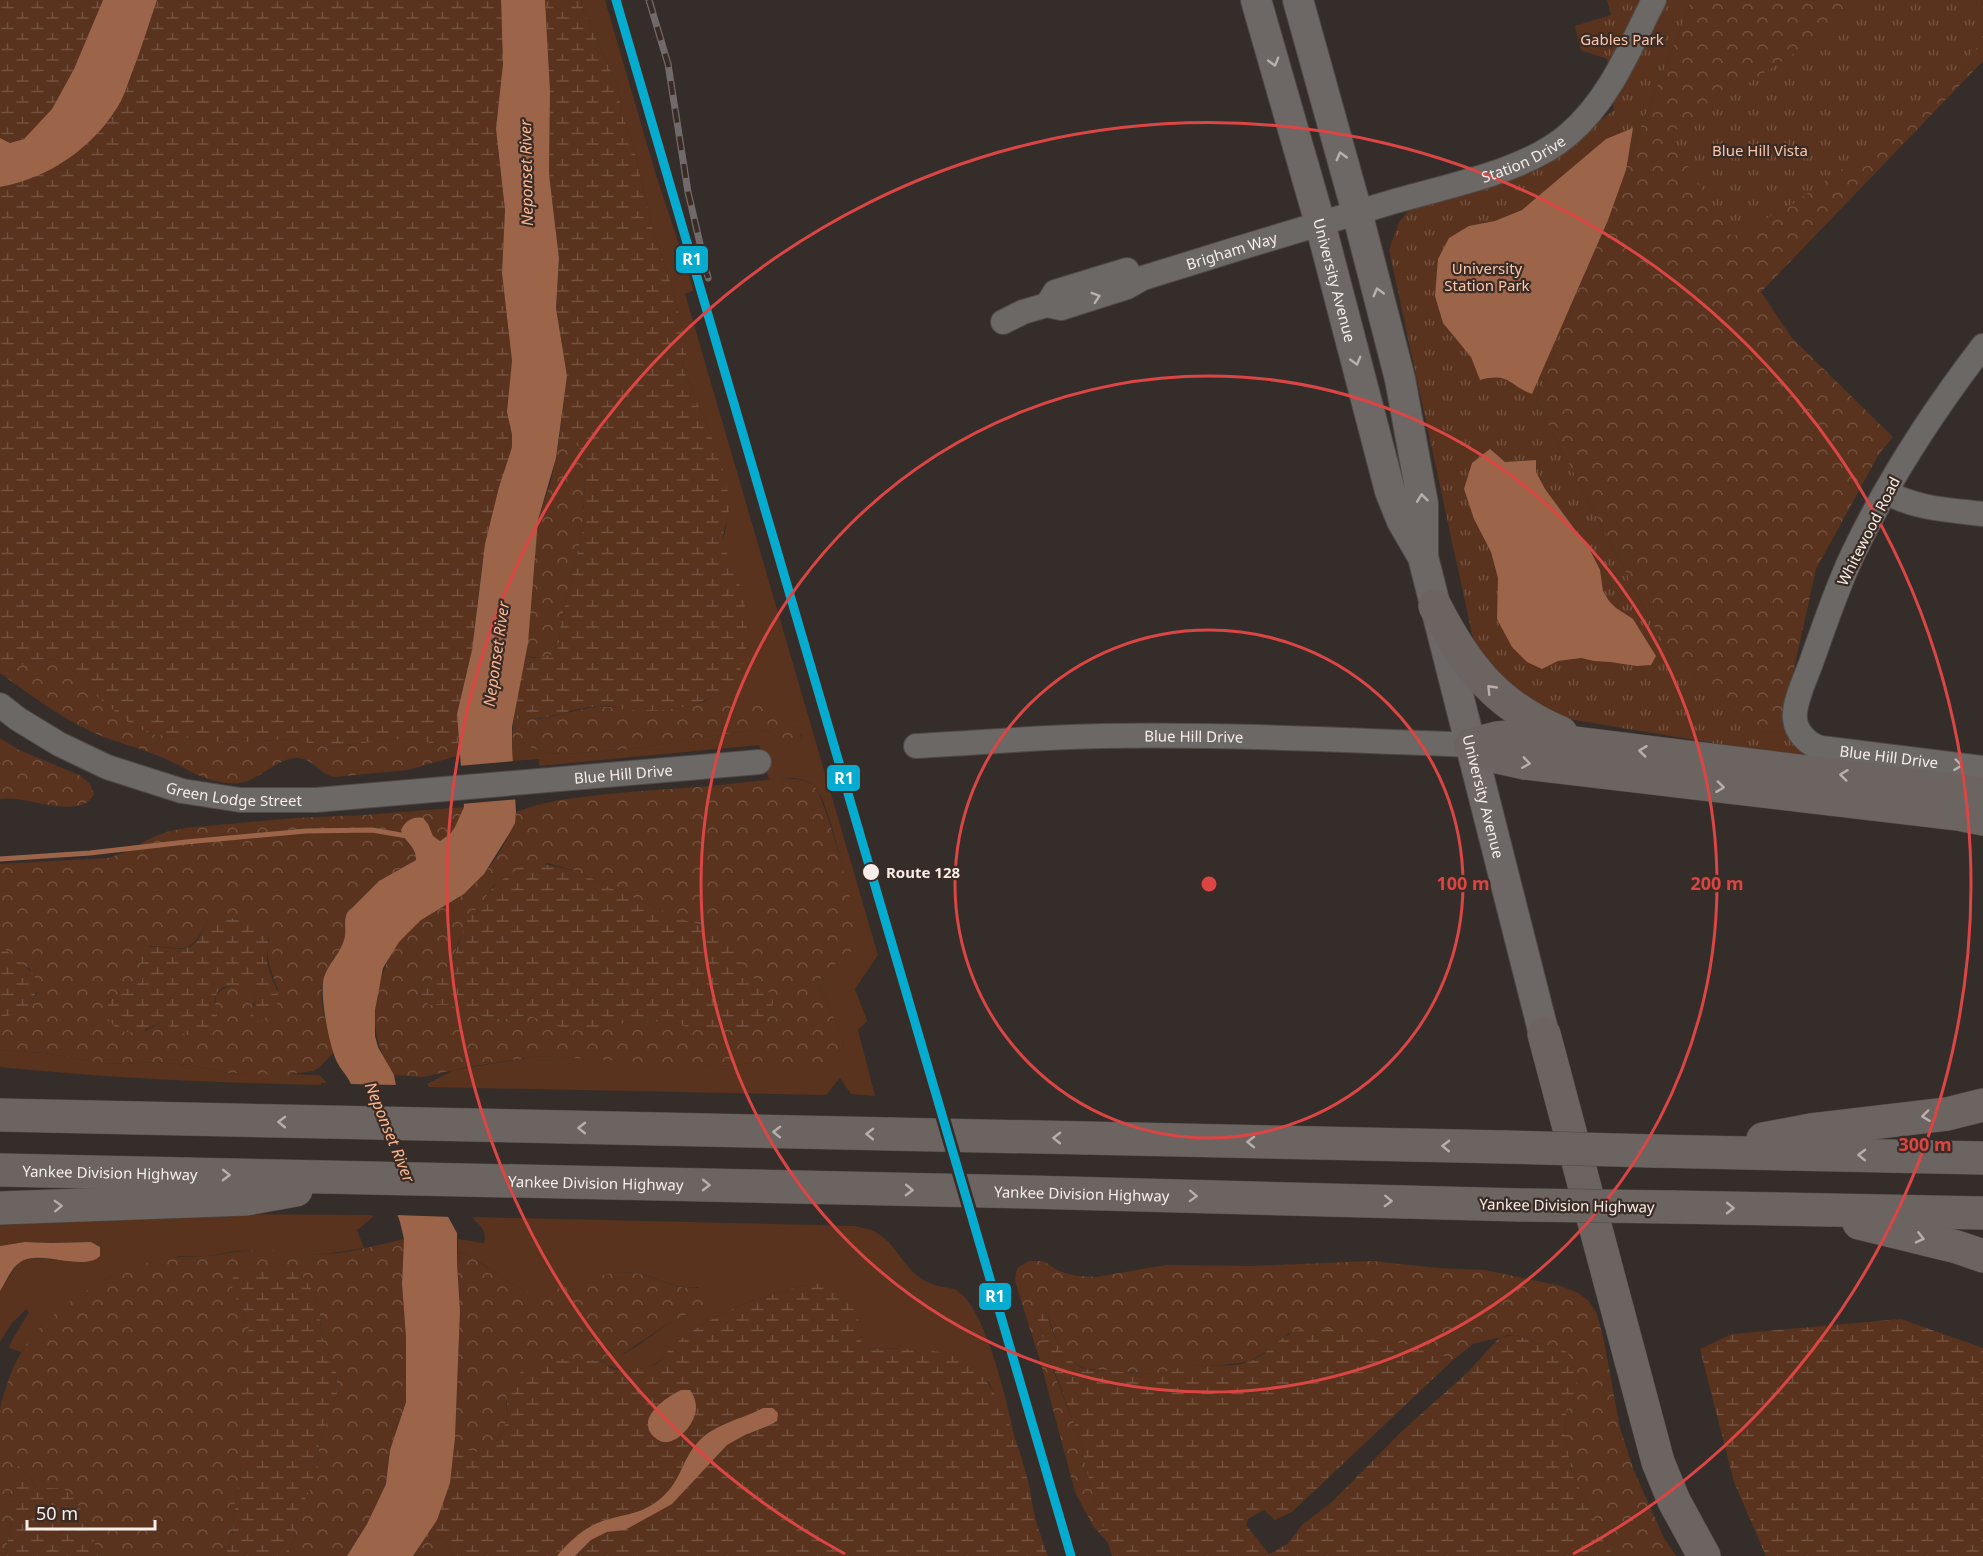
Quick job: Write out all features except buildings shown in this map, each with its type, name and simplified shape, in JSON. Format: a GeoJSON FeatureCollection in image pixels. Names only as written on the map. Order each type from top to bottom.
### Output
{"type":"FeatureCollection","features":[{"type":"Feature","properties":{"kind":"highway"},"geometry":{"type":"LineString","coordinates":[[1436,606],[1461,651],[1498,696],[1519,712],[1542,725],[1597,745]]}},
{"type":"Feature","properties":{"kind":"highway"},"geometry":{"type":"LineString","coordinates":[[1471,745],[1497,738],[1519,736],[1983,794]]}},
{"type":"Feature","properties":{"kind":"highway"},"geometry":{"type":"LineString","coordinates":[[1471,745],[1497,757],[1524,763],[1958,814],[1983,819]]}},
{"type":"Feature","properties":{"kind":"highway"},"geometry":{"type":"LineString","coordinates":[[1544,1034],[1658,1462],[1674,1501],[1704,1556]]}},
{"type":"Feature","properties":{"kind":"highway"},"geometry":{"type":"LineString","coordinates":[[0,1092],[116,1117]]}},
{"type":"Feature","properties":{"kind":"highway"},"geometry":{"type":"LineString","coordinates":[[1699,1152],[1811,1130],[1947,1113],[1983,1106]]}},
{"type":"Feature","properties":{"kind":"highway"},"geometry":{"type":"LineString","coordinates":[[0,1115],[1983,1158]]}},
{"type":"Feature","properties":{"kind":"highway","name":"Yankee Division Highway"},"geometry":{"type":"LineString","coordinates":[[0,1170],[1520,1205],[1983,1213]]}},
{"type":"Feature","properties":{"kind":"highway"},"geometry":{"type":"LineString","coordinates":[[0,1208],[246,1199],[360,1177]]}},
{"type":"Feature","properties":{"kind":"highway"},"geometry":{"type":"LineString","coordinates":[[1802,1209],[1957,1247],[1983,1256]]}},
{"type":"Feature","properties":{"kind":"main road","name":"University Avenue"},"geometry":{"type":"LineString","coordinates":[[1256,0],[1320,223],[1390,491],[1402,521],[1423,556]]}},
{"type":"Feature","properties":{"kind":"main road","name":"University Avenue"},"geometry":{"type":"LineString","coordinates":[[1298,0],[1395,359],[1420,485],[1424,521],[1423,556],[1544,1034]]}},
{"type":"Feature","properties":{"kind":"street","name":"Station Drive"},"geometry":{"type":"LineString","coordinates":[[1320,223],[1505,169],[1553,147],[1580,125],[1601,99],[1653,0]]}},
{"type":"Feature","properties":{"kind":"street","name":"Brigham Way"},"geometry":{"type":"LineString","coordinates":[[1003,322],[1023,312],[1047,305],[1061,308],[1127,287],[1143,278],[1320,223]]}},
{"type":"Feature","properties":{"kind":"street","name":"Whitewood Road"},"geometry":{"type":"LineString","coordinates":[[1801,733],[1794,719],[1796,708],[1831,607],[1852,557],[1912,447],[1983,346]]}},
{"type":"Feature","properties":{"kind":"street"},"geometry":{"type":"LineString","coordinates":[[1886,492],[1915,504],[1983,514]]}},
{"type":"Feature","properties":{"kind":"street","name":"Green Lodge Street"},"geometry":{"type":"LineString","coordinates":[[0,705],[53,740],[98,763],[140,779],[196,794],[240,800],[284,801],[489,785]]}},
{"type":"Feature","properties":{"kind":"street","name":"Blue Hill Drive"},"geometry":{"type":"LineString","coordinates":[[1801,733],[1812,744],[1821,748],[1983,768]]}},
{"type":"Feature","properties":{"kind":"street","name":"Blue Hill Drive"},"geometry":{"type":"LineString","coordinates":[[916,746],[1135,736],[1307,738],[1471,745]]}},
{"type":"Feature","properties":{"kind":"street","name":"Blue Hill Drive"},"geometry":{"type":"LineString","coordinates":[[489,785],[759,762]]}},
{"type":"Feature","properties":{"kind":"green space"},"geometry":{"type":"Polygon","coordinates":[[[0,0],[103,0],[74,69],[52,109],[24,139],[10,143],[0,138],[0,0]]]}},
{"type":"Feature","properties":{"kind":"green space"},"geometry":{"type":"Polygon","coordinates":[[[157,0],[501,0],[503,64],[498,150],[505,210],[502,273],[512,361],[509,426],[512,447],[499,487],[482,565],[472,650],[457,714],[460,755],[446,746],[407,738],[327,747],[291,739],[228,743],[152,734],[133,726],[95,695],[72,669],[58,660],[28,661],[4,676],[0,673],[0,187],[40,174],[58,164],[75,153],[105,124],[127,88],[157,0]]]}},
{"type":"Feature","properties":{"kind":"green space"},"geometry":{"type":"Polygon","coordinates":[[[545,0],[581,0],[617,85],[651,224],[672,287],[686,345],[686,355],[682,362],[717,449],[727,485],[729,509],[723,539],[743,599],[747,643],[740,670],[732,682],[712,697],[689,706],[642,711],[599,706],[536,719],[514,718],[525,656],[534,658],[551,655],[557,649],[559,642],[561,621],[582,534],[586,461],[579,447],[572,443],[558,447],[567,376],[556,308],[559,258],[549,174],[550,91],[545,0]]]}},
{"type":"Feature","properties":{"kind":"green space"},"geometry":{"type":"Polygon","coordinates":[[[581,0],[605,0],[656,175],[694,290],[685,294],[878,955],[855,989],[867,1021],[858,1030],[875,1096],[851,1094],[840,1078],[826,1095],[429,1087],[427,1084],[454,1070],[539,1056],[721,1066],[783,1061],[837,1053],[843,1047],[844,1038],[818,985],[821,974],[829,968],[855,925],[833,830],[827,811],[814,786],[798,779],[769,780],[759,745],[539,766],[539,759],[512,761],[512,737],[532,748],[548,753],[565,754],[631,749],[751,730],[763,730],[787,742],[796,743],[801,740],[802,734],[742,703],[703,702],[722,691],[723,540],[727,516],[727,494],[716,450],[682,362],[686,355],[686,345],[672,287],[651,224],[617,85],[581,0]]]}},
{"type":"Feature","properties":{"kind":"green space","name":"University Station Park"},"geometry":{"type":"Polygon","coordinates":[[[1607,0],[1690,0],[1536,401],[1665,647],[1722,702],[1765,734],[1788,730],[1816,760],[1532,713],[1474,643],[1389,250],[1399,222],[1412,207],[1542,165],[1614,110],[1607,59],[1581,50],[1575,26],[1611,15],[1607,0]]]}},
{"type":"Feature","properties":{"kind":"green space"},"geometry":{"type":"Polygon","coordinates":[[[1690,0],[1983,0],[1983,61],[1761,292],[1792,338],[1893,437],[1879,454],[1816,569],[1786,705],[1788,730],[1765,734],[1722,702],[1665,647],[1536,401],[1690,0]]]}},
{"type":"Feature","properties":{"kind":"green space","name":"Blue Hill Vista"},"geometry":{"type":"Polygon","coordinates":[[[1860,0],[1983,0],[1983,42],[1887,137],[1794,203],[1732,237],[1668,135],[1824,34],[1860,0]]]}},
{"type":"Feature","properties":{"kind":"green space"},"geometry":{"type":"Polygon","coordinates":[[[571,442],[581,449],[586,460],[582,534],[561,621],[559,642],[557,649],[551,655],[543,658],[525,656],[538,520],[551,481],[558,447],[571,442]]]}},
{"type":"Feature","properties":{"kind":"green space"},"geometry":{"type":"Polygon","coordinates":[[[58,660],[72,669],[95,695],[133,726],[152,734],[228,743],[291,739],[327,747],[407,738],[446,746],[460,755],[408,770],[334,777],[299,758],[282,762],[239,783],[218,781],[201,776],[152,753],[92,732],[57,713],[4,676],[28,661],[58,660]]]}},
{"type":"Feature","properties":{"kind":"green space"},"geometry":{"type":"Polygon","coordinates":[[[703,702],[747,703],[779,710],[791,717],[799,727],[801,740],[791,743],[763,730],[751,730],[631,749],[565,754],[548,753],[532,748],[512,737],[514,718],[539,719],[598,706],[652,711],[680,708],[703,702]]]}},
{"type":"Feature","properties":{"kind":"green space"},"geometry":{"type":"Polygon","coordinates":[[[0,738],[19,750],[79,775],[90,784],[94,794],[87,802],[65,807],[11,798],[0,799],[0,738]]]}},
{"type":"Feature","properties":{"kind":"green space"},"geometry":{"type":"Polygon","coordinates":[[[781,778],[804,780],[815,787],[827,815],[842,863],[853,912],[856,930],[854,948],[826,971],[818,985],[844,1038],[843,1047],[837,1053],[817,1064],[768,1061],[721,1066],[539,1056],[468,1067],[423,1077],[394,1075],[383,1056],[377,1038],[375,1018],[380,983],[389,959],[402,937],[421,919],[454,901],[481,877],[504,845],[514,823],[516,812],[586,796],[781,778]],[[547,863],[494,885],[459,941],[453,958],[444,971],[422,987],[420,994],[424,1001],[430,1005],[450,1004],[471,1015],[501,1019],[530,1016],[598,1030],[624,1023],[664,1019],[696,1030],[749,1028],[764,1021],[771,1014],[760,984],[744,969],[738,957],[716,929],[684,920],[579,872],[547,863]]]}},
{"type":"Feature","properties":{"kind":"green space"},"geometry":{"type":"Polygon","coordinates":[[[464,807],[452,831],[440,841],[433,836],[406,841],[416,853],[416,860],[379,881],[347,913],[344,941],[322,983],[322,1003],[333,1053],[319,1068],[285,1075],[227,1073],[192,1065],[154,1062],[101,1063],[44,1053],[0,1050],[0,1017],[22,1010],[37,993],[30,969],[9,954],[0,942],[0,864],[108,858],[129,851],[166,832],[185,828],[294,818],[464,807]],[[234,918],[208,922],[195,940],[185,948],[150,946],[140,959],[142,981],[109,1000],[146,1031],[162,1022],[188,1035],[215,1008],[216,995],[229,986],[234,985],[253,991],[256,1001],[251,1008],[278,990],[268,959],[269,939],[259,925],[234,918]]]}},
{"type":"Feature","properties":{"kind":"green space"},"geometry":{"type":"Polygon","coordinates":[[[535,862],[579,872],[684,920],[716,929],[732,943],[744,969],[771,994],[773,1002],[771,1014],[764,1021],[749,1028],[696,1030],[664,1019],[580,1031],[563,1028],[530,1016],[501,1019],[471,1015],[450,1005],[430,1005],[424,1001],[420,993],[422,987],[444,971],[453,959],[467,921],[495,885],[523,865],[535,862]]]}},
{"type":"Feature","properties":{"kind":"green space"},"geometry":{"type":"Polygon","coordinates":[[[217,918],[250,921],[262,927],[266,932],[267,960],[278,1000],[270,1014],[260,1022],[254,1020],[250,1015],[256,1001],[253,991],[233,985],[223,988],[216,995],[216,1023],[206,1033],[187,1035],[162,1022],[137,1033],[118,1031],[106,1016],[107,1008],[118,994],[142,981],[140,954],[143,946],[181,949],[190,947],[197,941],[208,922],[217,918]]]}},
{"type":"Feature","properties":{"kind":"green space"},"geometry":{"type":"Polygon","coordinates":[[[0,942],[28,968],[37,982],[37,990],[22,1011],[0,1017],[0,942]]]}},
{"type":"Feature","properties":{"kind":"green space"},"geometry":{"type":"Polygon","coordinates":[[[0,1050],[44,1053],[101,1063],[154,1062],[192,1065],[227,1073],[319,1075],[327,1083],[321,1083],[321,1085],[204,1081],[9,1068],[0,1067],[0,1050]]]}},
{"type":"Feature","properties":{"kind":"green space"},"geometry":{"type":"Polygon","coordinates":[[[229,1214],[372,1215],[373,1217],[357,1230],[364,1248],[304,1255],[261,1250],[237,1251],[147,1262],[109,1277],[82,1293],[41,1326],[21,1352],[9,1348],[29,1312],[26,1309],[12,1323],[0,1342],[0,1291],[18,1263],[29,1258],[82,1261],[100,1247],[91,1242],[25,1242],[0,1246],[0,1223],[229,1214]]]}},
{"type":"Feature","properties":{"kind":"green space"},"geometry":{"type":"Polygon","coordinates":[[[472,1217],[855,1226],[872,1230],[888,1241],[917,1276],[931,1284],[955,1289],[967,1300],[977,1317],[995,1360],[1016,1442],[989,1382],[903,1349],[861,1348],[860,1331],[820,1283],[766,1296],[715,1317],[684,1337],[655,1364],[635,1369],[615,1368],[603,1361],[628,1351],[665,1326],[699,1308],[698,1287],[679,1286],[642,1274],[623,1272],[600,1276],[550,1292],[530,1292],[511,1284],[477,1260],[458,1252],[458,1239],[484,1243],[484,1232],[472,1217]]]}},
{"type":"Feature","properties":{"kind":"green space"},"geometry":{"type":"Polygon","coordinates":[[[404,1239],[402,1284],[406,1338],[406,1402],[390,1450],[386,1484],[367,1524],[347,1556],[287,1556],[294,1540],[297,1516],[318,1465],[319,1442],[337,1395],[336,1369],[321,1335],[320,1313],[311,1288],[301,1274],[234,1296],[243,1309],[249,1329],[241,1424],[241,1467],[232,1537],[225,1556],[99,1556],[76,1500],[52,1488],[38,1489],[19,1466],[14,1482],[13,1512],[5,1556],[0,1556],[0,1408],[14,1366],[21,1353],[31,1338],[59,1310],[94,1285],[113,1275],[155,1260],[253,1250],[328,1254],[404,1239]]]}},
{"type":"Feature","properties":{"kind":"green space"},"geometry":{"type":"Polygon","coordinates":[[[458,1252],[526,1291],[557,1289],[612,1273],[630,1272],[681,1287],[699,1289],[707,1292],[708,1299],[699,1308],[666,1325],[615,1359],[587,1360],[506,1401],[507,1416],[501,1434],[492,1446],[480,1453],[474,1453],[465,1450],[455,1438],[460,1311],[458,1252]]]}},
{"type":"Feature","properties":{"kind":"green space"},"geometry":{"type":"Polygon","coordinates":[[[1029,1261],[1043,1261],[1059,1271],[1076,1276],[1096,1277],[1166,1265],[1251,1266],[1372,1261],[1485,1270],[1561,1286],[1578,1293],[1589,1301],[1597,1314],[1620,1428],[1634,1471],[1664,1538],[1676,1556],[1613,1556],[1572,1473],[1565,1437],[1566,1414],[1577,1392],[1555,1346],[1536,1343],[1517,1335],[1509,1335],[1473,1344],[1452,1361],[1425,1348],[1406,1344],[1356,1336],[1288,1333],[1270,1349],[1248,1362],[1188,1366],[1158,1374],[1087,1369],[1071,1362],[1060,1350],[1045,1308],[1037,1319],[1056,1378],[1077,1431],[1093,1495],[1109,1544],[1093,1526],[1075,1492],[1041,1364],[1015,1281],[1017,1268],[1029,1261]]]}},
{"type":"Feature","properties":{"kind":"green space"},"geometry":{"type":"Polygon","coordinates":[[[256,1268],[290,1270],[301,1274],[311,1288],[320,1313],[321,1335],[336,1369],[337,1395],[319,1442],[318,1465],[313,1483],[297,1516],[294,1540],[287,1556],[225,1556],[232,1537],[241,1467],[239,1372],[249,1329],[243,1309],[234,1296],[231,1280],[241,1270],[256,1268]]]}},
{"type":"Feature","properties":{"kind":"green space"},"geometry":{"type":"Polygon","coordinates":[[[820,1283],[833,1286],[849,1297],[860,1325],[862,1348],[908,1349],[953,1355],[968,1362],[981,1374],[1011,1427],[1024,1465],[1037,1523],[1048,1556],[575,1556],[591,1540],[607,1532],[625,1530],[703,1470],[727,1445],[768,1426],[763,1408],[720,1426],[698,1442],[687,1457],[676,1481],[656,1502],[636,1512],[607,1519],[588,1528],[576,1536],[557,1556],[452,1556],[446,1542],[436,1537],[425,1537],[443,1501],[455,1438],[463,1447],[471,1451],[487,1449],[494,1444],[500,1436],[507,1417],[507,1390],[516,1377],[526,1369],[535,1364],[557,1359],[600,1361],[618,1370],[653,1365],[683,1338],[716,1317],[767,1296],[820,1283]]]}},
{"type":"Feature","properties":{"kind":"green space"},"geometry":{"type":"Polygon","coordinates":[[[1040,1305],[1045,1307],[1054,1335],[1063,1352],[1077,1365],[1089,1370],[1153,1374],[1189,1366],[1241,1364],[1257,1358],[1289,1334],[1317,1328],[1423,1347],[1452,1361],[1292,1512],[1275,1520],[1264,1510],[1248,1519],[1246,1525],[1269,1554],[1287,1544],[1303,1524],[1332,1502],[1402,1431],[1467,1373],[1500,1337],[1517,1335],[1536,1343],[1555,1346],[1567,1352],[1578,1373],[1577,1392],[1566,1414],[1565,1437],[1572,1473],[1613,1556],[1112,1556],[1093,1495],[1077,1431],[1037,1318],[1036,1308],[1040,1305]]]}},
{"type":"Feature","properties":{"kind":"green space"},"geometry":{"type":"Polygon","coordinates":[[[1901,1319],[1983,1348],[1983,1556],[1766,1556],[1734,1482],[1700,1349],[1732,1334],[1901,1319]]]}},
{"type":"Feature","properties":{"kind":"green space"},"geometry":{"type":"Polygon","coordinates":[[[18,1465],[38,1489],[60,1489],[72,1495],[86,1521],[99,1556],[5,1556],[18,1465]]]}},
{"type":"Feature","properties":{"kind":"green space"},"geometry":{"type":"Polygon","coordinates":[[[425,1537],[436,1537],[446,1542],[452,1556],[413,1556],[425,1537]]]}},
{"type":"Feature","properties":{"kind":"water"},"geometry":{"type":"Polygon","coordinates":[[[103,0],[157,0],[121,101],[99,132],[70,157],[36,176],[0,187],[0,138],[10,143],[24,139],[52,109],[74,69],[103,0]]]}},
{"type":"Feature","properties":{"kind":"water","name":"Neponset River"},"geometry":{"type":"Polygon","coordinates":[[[501,0],[545,0],[550,91],[549,174],[559,258],[556,308],[567,376],[556,458],[538,520],[528,643],[512,727],[515,823],[484,874],[464,894],[421,920],[399,942],[383,968],[375,1010],[375,1036],[378,1047],[394,1075],[398,1097],[434,1191],[457,1233],[460,1311],[455,1438],[450,1483],[437,1520],[413,1556],[347,1556],[367,1524],[386,1484],[390,1450],[406,1402],[406,1338],[402,1284],[404,1239],[351,1084],[333,1053],[326,1019],[323,985],[326,972],[344,940],[347,913],[379,881],[416,860],[416,855],[401,830],[405,824],[413,819],[423,818],[433,836],[440,841],[455,827],[464,807],[457,714],[472,650],[485,544],[512,447],[507,412],[512,361],[502,273],[505,210],[496,129],[503,64],[501,0]]]}},
{"type":"Feature","properties":{"kind":"water"},"geometry":{"type":"Polygon","coordinates":[[[1633,128],[1626,170],[1608,220],[1532,394],[1504,379],[1480,380],[1471,357],[1443,323],[1435,296],[1438,259],[1449,238],[1469,226],[1495,221],[1522,210],[1606,139],[1633,128]]]}},
{"type":"Feature","properties":{"kind":"water"},"geometry":{"type":"Polygon","coordinates":[[[1490,449],[1505,462],[1536,460],[1536,472],[1545,489],[1590,550],[1600,570],[1603,591],[1609,601],[1633,619],[1656,656],[1651,665],[1637,666],[1581,658],[1558,661],[1542,669],[1527,662],[1512,647],[1497,619],[1498,578],[1491,552],[1474,519],[1464,489],[1472,463],[1490,449]]]}},
{"type":"Feature","properties":{"kind":"water"},"geometry":{"type":"Polygon","coordinates":[[[25,1242],[91,1242],[100,1247],[100,1256],[84,1262],[30,1258],[18,1263],[0,1291],[0,1246],[25,1242]]]}},
{"type":"Feature","properties":{"kind":"water"},"geometry":{"type":"Polygon","coordinates":[[[681,1390],[690,1390],[694,1396],[696,1408],[693,1420],[686,1431],[675,1440],[662,1442],[652,1435],[648,1428],[648,1421],[662,1402],[681,1390]]]}},
{"type":"Feature","properties":{"kind":"water"},"geometry":{"type":"Polygon","coordinates":[[[763,1408],[773,1408],[778,1413],[777,1421],[727,1445],[672,1504],[625,1530],[607,1532],[591,1540],[575,1556],[557,1556],[576,1536],[588,1528],[607,1519],[642,1510],[656,1502],[676,1481],[687,1457],[698,1442],[720,1426],[763,1408]]]}},
{"type":"Feature","properties":{"kind":"pier"},"geometry":{"type":"Polygon","coordinates":[[[515,761],[520,799],[461,804],[458,766],[515,761]]]}},
{"type":"Feature","properties":{"kind":"pier"},"geometry":{"type":"Polygon","coordinates":[[[348,1084],[399,1085],[417,1143],[452,1217],[395,1215],[359,1121],[348,1084]]]}},
{"type":"Feature","properties":{"kind":"waterway"},"geometry":{"type":"LineString","coordinates":[[0,859],[90,853],[306,831],[372,830],[407,836]]}},
{"type":"Feature","properties":{"kind":"railway"},"geometry":{"type":"LineString","coordinates":[[649,0],[668,64],[688,192],[708,278]]}},
{"type":"Feature","properties":{"kind":"transit line","name":"R1"},"geometry":{"type":"LineString","coordinates":[[616,0],[1071,1556]]}},
{"type":"Feature","properties":{"kind":"place","name":"Route 128"},"geometry":{"type":"Point","coordinates":[871,872]}},
{"type":"Feature","properties":{"kind":"park label","name":"Gables Park"},"geometry":{"type":"Point","coordinates":[1622,39]}}]}
